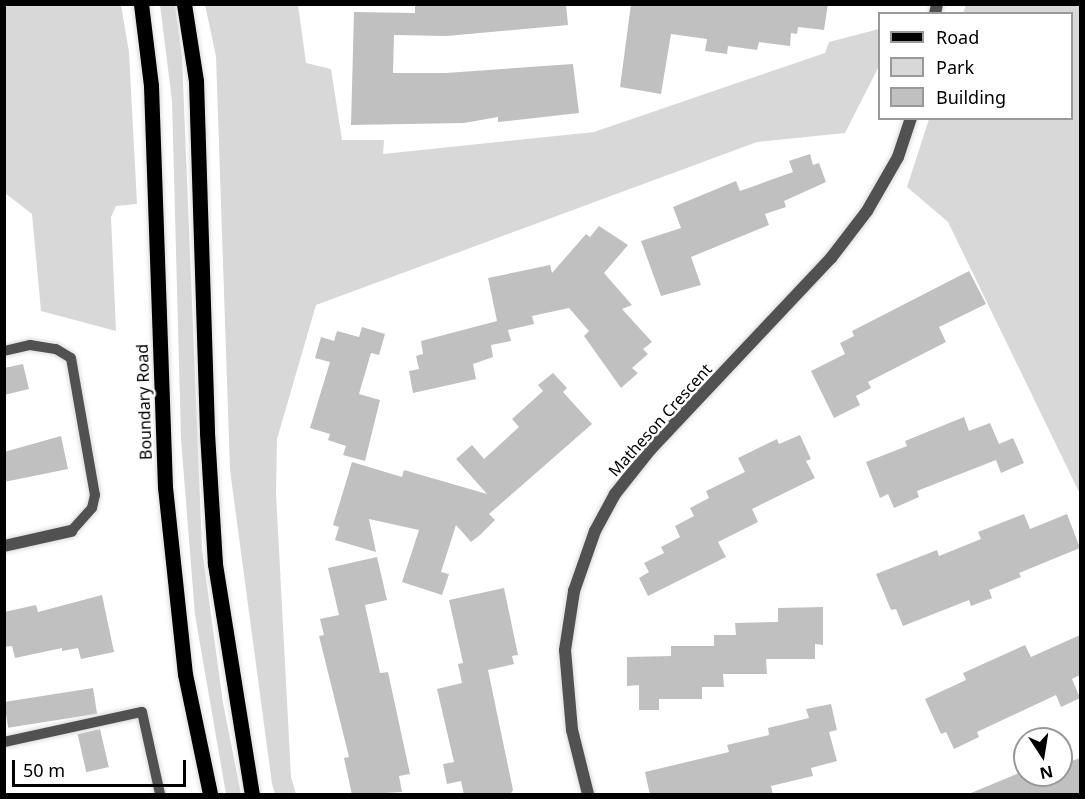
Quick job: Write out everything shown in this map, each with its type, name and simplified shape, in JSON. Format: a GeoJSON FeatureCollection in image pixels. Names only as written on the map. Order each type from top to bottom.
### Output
{"type":"FeatureCollection","features":[{"type":"Feature","properties":{"kind":"main road","name":"Boundary Road"},"geometry":{"type":"LineString","coordinates":[[141,4],[151,86],[165,487],[185,674],[210,795]]}},
{"type":"Feature","properties":{"kind":"main road"},"geometry":{"type":"LineString","coordinates":[[184,4],[196,81],[207,433],[215,564],[252,795]]}},
{"type":"Feature","properties":{"kind":"street","name":"Matheson Crescent"},"geometry":{"type":"LineString","coordinates":[[588,795],[572,730],[565,650],[574,591],[595,531],[615,494],[650,450],[846,239],[867,211],[898,157],[910,120]]}},
{"type":"Feature","properties":{"kind":"street"},"geometry":{"type":"LineString","coordinates":[[4,546],[71,531]]}},
{"type":"Feature","properties":{"kind":"lane"},"geometry":{"type":"LineString","coordinates":[[4,351],[30,345],[56,349],[71,358],[95,495],[92,508],[71,531]]}},
{"type":"Feature","properties":{"kind":"lane"},"geometry":{"type":"LineString","coordinates":[[4,742],[142,712],[160,795]]}},
{"type":"Feature","properties":{"kind":"green space"},"geometry":{"type":"Polygon","coordinates":[[[5,4],[121,5],[129,52],[137,204],[116,206],[111,217],[116,331],[41,311],[32,214],[5,193],[5,4]]]}},
{"type":"Feature","properties":{"kind":"green space"},"geometry":{"type":"Polygon","coordinates":[[[160,5],[175,5],[182,57],[202,549],[223,703],[241,794],[226,794],[195,615],[181,439],[172,101],[160,5]]]}},
{"type":"Feature","properties":{"kind":"green space"},"geometry":{"type":"Polygon","coordinates":[[[205,5],[298,5],[306,63],[331,69],[342,140],[384,140],[383,154],[594,132],[825,53],[829,42],[878,29],[878,68],[845,133],[757,142],[316,305],[277,439],[276,493],[291,777],[296,794],[275,794],[272,784],[230,470],[216,56],[205,5]]]}},
{"type":"Feature","properties":{"kind":"green space"},"geometry":{"type":"Polygon","coordinates":[[[966,5],[1080,5],[1080,494],[948,222],[907,187],[929,120],[1073,120],[1073,12],[963,12],[966,5]]]}},
{"type":"Feature","properties":{"kind":"building"},"geometry":{"type":"Polygon","coordinates":[[[415,4],[566,4],[568,25],[447,36],[394,35],[393,73],[446,73],[573,64],[579,113],[498,122],[498,117],[464,123],[351,125],[354,12],[415,13],[415,4]]]}},
{"type":"Feature","properties":{"kind":"building"},"geometry":{"type":"Polygon","coordinates":[[[631,4],[828,4],[824,30],[798,27],[797,34],[791,33],[790,46],[759,42],[757,50],[728,46],[727,54],[705,51],[707,39],[671,34],[661,94],[620,87],[631,4]]]}},
{"type":"Feature","properties":{"kind":"building"},"geometry":{"type":"Polygon","coordinates":[[[810,154],[813,165],[819,163],[826,182],[784,201],[786,207],[765,214],[769,225],[691,257],[701,285],[661,296],[641,241],[681,228],[673,207],[736,181],[740,191],[793,172],[789,161],[810,154]]]}},
{"type":"Feature","properties":{"kind":"building"},"geometry":{"type":"Polygon","coordinates":[[[599,226],[628,245],[604,273],[632,305],[622,309],[652,342],[643,349],[648,354],[632,368],[638,373],[621,388],[584,336],[589,331],[569,308],[532,316],[534,324],[508,330],[511,341],[491,345],[493,357],[473,364],[476,379],[413,393],[409,371],[419,369],[416,356],[423,354],[421,341],[497,321],[488,278],[550,265],[552,273],[586,234],[590,237],[599,226]]]}},
{"type":"Feature","properties":{"kind":"building"},"geometry":{"type":"Polygon","coordinates":[[[969,271],[986,304],[939,327],[946,342],[868,382],[871,388],[856,396],[860,405],[834,418],[811,371],[845,354],[840,343],[854,336],[852,331],[969,271]]]}},
{"type":"Feature","properties":{"kind":"building"},"geometry":{"type":"Polygon","coordinates":[[[362,327],[385,334],[379,355],[371,353],[359,394],[380,400],[365,461],[343,455],[346,446],[328,440],[330,434],[310,428],[330,362],[315,358],[321,337],[334,341],[337,331],[359,337],[362,327]]]}},
{"type":"Feature","properties":{"kind":"building"},"geometry":{"type":"Polygon","coordinates":[[[23,364],[29,389],[4,395],[4,368],[23,364]]]}},
{"type":"Feature","properties":{"kind":"building"},"geometry":{"type":"Polygon","coordinates":[[[553,373],[567,388],[563,392],[592,424],[489,514],[495,520],[471,542],[456,525],[441,572],[449,574],[442,595],[402,582],[419,530],[369,519],[376,552],[335,540],[339,527],[333,525],[352,462],[402,477],[404,470],[487,494],[456,459],[472,445],[484,459],[519,427],[512,419],[543,391],[538,385],[553,373]]]}},
{"type":"Feature","properties":{"kind":"building"},"geometry":{"type":"Polygon","coordinates":[[[964,417],[969,431],[990,423],[999,444],[1013,438],[1024,463],[1001,473],[996,460],[917,491],[919,497],[894,508],[888,494],[880,498],[866,462],[907,446],[905,441],[964,417]]]}},
{"type":"Feature","properties":{"kind":"building"},"geometry":{"type":"Polygon","coordinates":[[[800,435],[811,459],[806,461],[815,478],[752,509],[758,522],[718,542],[726,557],[648,596],[639,578],[649,572],[644,563],[664,553],[661,547],[680,537],[675,526],[694,516],[690,508],[709,498],[706,491],[745,472],[738,458],[777,439],[779,444],[800,435]]]}},
{"type":"Feature","properties":{"kind":"building"},"geometry":{"type":"Polygon","coordinates":[[[61,436],[68,469],[4,482],[4,452],[61,436]]]}},
{"type":"Feature","properties":{"kind":"building"},"geometry":{"type":"Polygon","coordinates":[[[1024,514],[1030,529],[1067,514],[1080,548],[1019,573],[1021,577],[989,590],[992,598],[971,606],[969,600],[903,626],[896,609],[891,610],[876,574],[937,550],[939,556],[981,539],[978,532],[1024,514]]]}},
{"type":"Feature","properties":{"kind":"building"},"geometry":{"type":"Polygon","coordinates":[[[377,557],[387,600],[365,605],[380,673],[388,672],[410,774],[399,776],[402,792],[352,795],[344,758],[349,757],[319,636],[324,635],[320,619],[339,615],[328,568],[377,557]]]}},
{"type":"Feature","properties":{"kind":"building"},"geometry":{"type":"Polygon","coordinates":[[[504,588],[518,655],[512,656],[514,664],[488,670],[513,790],[510,795],[464,795],[461,781],[447,784],[443,764],[454,762],[437,689],[462,683],[458,664],[463,663],[449,600],[504,588]]]}},
{"type":"Feature","properties":{"kind":"building"},"geometry":{"type":"Polygon","coordinates":[[[102,595],[114,652],[81,659],[78,648],[62,651],[62,648],[15,658],[12,646],[4,647],[4,612],[36,605],[38,612],[102,595]]]}},
{"type":"Feature","properties":{"kind":"building"},"geometry":{"type":"Polygon","coordinates":[[[823,607],[823,645],[815,644],[815,659],[766,659],[767,674],[723,674],[724,687],[702,687],[702,699],[659,699],[659,710],[639,710],[639,685],[627,686],[627,657],[671,656],[671,646],[714,646],[714,635],[736,635],[735,623],[778,622],[778,608],[823,607]]]}},
{"type":"Feature","properties":{"kind":"building"},"geometry":{"type":"Polygon","coordinates":[[[1080,635],[1080,675],[1072,679],[1080,698],[1061,707],[1056,695],[977,732],[979,737],[954,749],[946,732],[941,734],[925,699],[966,680],[963,673],[1025,645],[1031,657],[1080,635]]]}},
{"type":"Feature","properties":{"kind":"building"},"geometry":{"type":"Polygon","coordinates":[[[93,688],[97,714],[8,728],[4,702],[93,688]]]}},
{"type":"Feature","properties":{"kind":"building"},"geometry":{"type":"Polygon","coordinates":[[[831,704],[837,730],[829,732],[837,761],[811,768],[813,776],[771,786],[773,795],[650,795],[645,772],[729,752],[727,745],[769,735],[768,728],[809,718],[806,709],[831,704]]]}},
{"type":"Feature","properties":{"kind":"building"},"geometry":{"type":"Polygon","coordinates":[[[100,729],[109,767],[86,772],[78,734],[100,729]]]}},
{"type":"Feature","properties":{"kind":"building"},"geometry":{"type":"Polygon","coordinates":[[[1080,758],[1080,795],[966,795],[1013,776],[1013,787],[1073,787],[1073,761],[1080,758]]]}}]}
